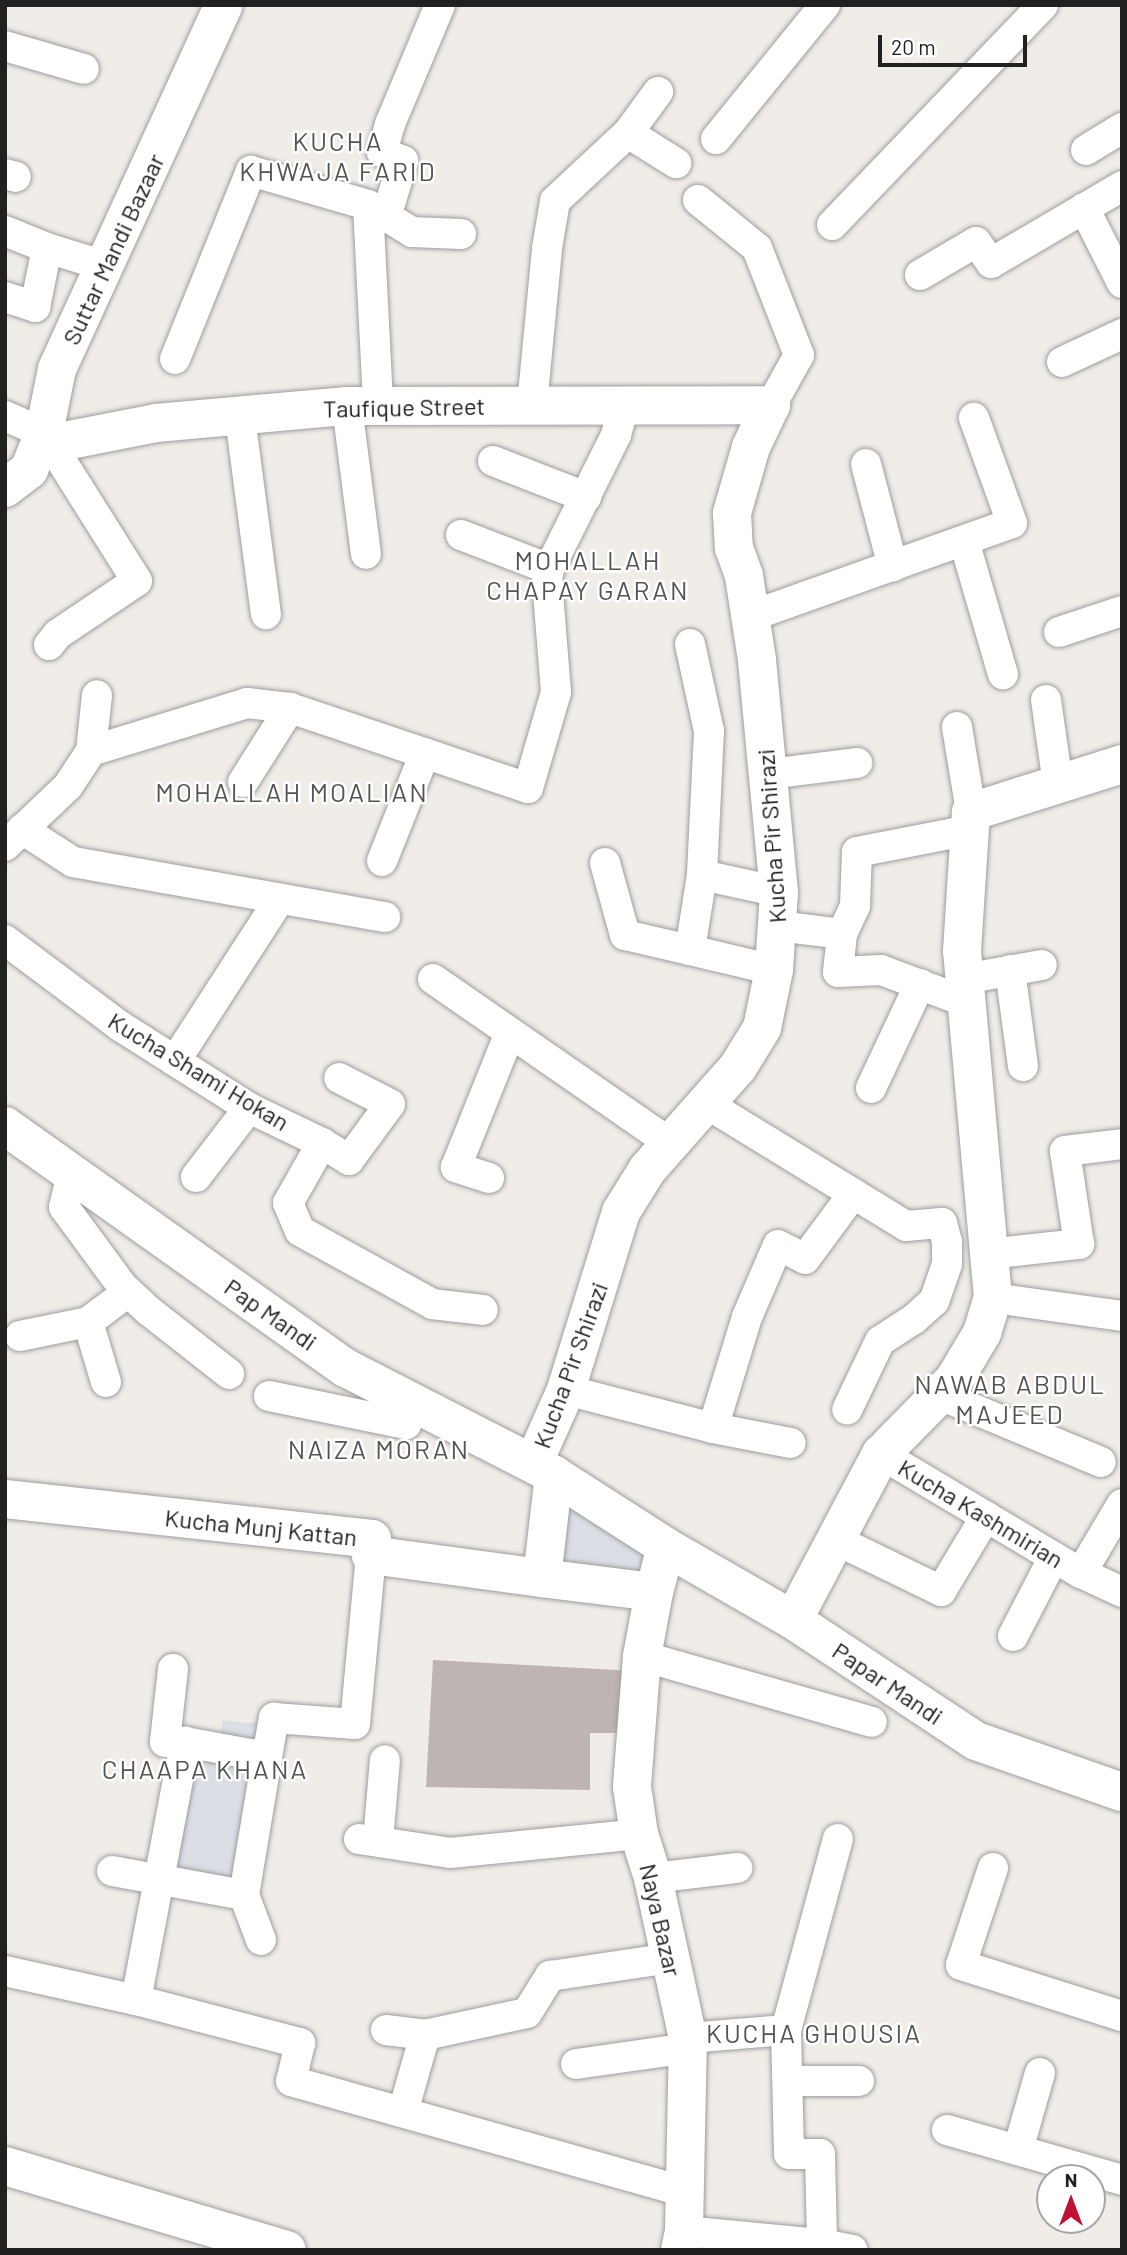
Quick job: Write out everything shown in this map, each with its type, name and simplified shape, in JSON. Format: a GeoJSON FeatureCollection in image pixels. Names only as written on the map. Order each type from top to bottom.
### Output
{"type":"FeatureCollection","features":[{"type":"Feature","properties":{"kind":"street","name":"Suttar Mandi Bazaar"},"geometry":{"type":"LineString","coordinates":[[5,488],[29,470],[44,441],[57,369],[224,5]]}},
{"type":"Feature","properties":{"kind":"street","name":"Taufique Street"},"geometry":{"type":"LineString","coordinates":[[44,441],[156,422],[362,405],[771,405]]}},
{"type":"Feature","properties":{"kind":"street","name":"Kucha Pir Shirazi"},"geometry":{"type":"LineString","coordinates":[[542,1578],[543,1469],[621,1212],[646,1170],[738,1067],[762,1028],[774,970],[778,909],[769,774],[751,616],[744,576],[734,548],[732,513],[751,447],[771,405]]}},
{"type":"Feature","properties":{"kind":"street"},"geometry":{"type":"LineString","coordinates":[[793,1620],[881,1454],[954,1380],[982,1333],[993,1298],[961,951],[970,821],[1058,784],[1122,764]]}},
{"type":"Feature","properties":{"kind":"street","name":"Pap Mandi"},"geometry":{"type":"LineString","coordinates":[[5,1126],[346,1368],[543,1469],[666,1547]]}},
{"type":"Feature","properties":{"kind":"street","name":"Kucha Munj Kattan"},"geometry":{"type":"LineString","coordinates":[[5,1499],[372,1539],[371,1555],[654,1592]]}},
{"type":"Feature","properties":{"kind":"street","name":"Naya Bazar"},"geometry":{"type":"LineString","coordinates":[[666,1547],[642,1656],[632,1787],[639,1835],[653,1878],[688,2043],[682,2240]]}},
{"type":"Feature","properties":{"kind":"street","name":"Papar Mandi"},"geometry":{"type":"LineString","coordinates":[[666,1547],[793,1620],[976,1741],[1122,1792]]}},
{"type":"Feature","properties":{"kind":"street"},"geometry":{"type":"LineString","coordinates":[[5,2166],[287,2250]]}},
{"type":"Feature","properties":{"kind":"lane"},"geometry":{"type":"LineString","coordinates":[[366,554],[362,405],[377,211],[402,161],[382,152],[390,124],[440,5]]}},
{"type":"Feature","properties":{"kind":"lane"},"geometry":{"type":"LineString","coordinates":[[716,139],[825,5]]}},
{"type":"Feature","properties":{"kind":"lane"},"geometry":{"type":"LineString","coordinates":[[832,225],[1043,5]]}},
{"type":"Feature","properties":{"kind":"lane"},"geometry":{"type":"LineString","coordinates":[[5,46],[84,69]]}},
{"type":"Feature","properties":{"kind":"lane"},"geometry":{"type":"LineString","coordinates":[[532,405],[547,248],[555,201],[628,133],[658,92]]}},
{"type":"Feature","properties":{"kind":"lane"},"geometry":{"type":"LineString","coordinates":[[1086,150],[1122,128]]}},
{"type":"Feature","properties":{"kind":"lane"},"geometry":{"type":"LineString","coordinates":[[628,133],[676,163]]}},
{"type":"Feature","properties":{"kind":"lane"},"geometry":{"type":"LineString","coordinates":[[175,359],[251,172],[377,211],[412,232],[461,234]]}},
{"type":"Feature","properties":{"kind":"lane"},"geometry":{"type":"LineString","coordinates":[[920,275],[976,242],[990,262],[1122,186]]}},
{"type":"Feature","properties":{"kind":"lane"},"geometry":{"type":"LineString","coordinates":[[698,200],[757,248],[799,355],[771,405]]}},
{"type":"Feature","properties":{"kind":"lane"},"geometry":{"type":"LineString","coordinates":[[1084,208],[1122,283]]}},
{"type":"Feature","properties":{"kind":"lane"},"geometry":{"type":"LineString","coordinates":[[5,231],[47,248],[105,266]]}},
{"type":"Feature","properties":{"kind":"lane"},"geometry":{"type":"LineString","coordinates":[[5,296],[35,307],[47,248]]}},
{"type":"Feature","properties":{"kind":"lane"},"geometry":{"type":"LineString","coordinates":[[1062,362],[1122,334]]}},
{"type":"Feature","properties":{"kind":"lane"},"geometry":{"type":"LineString","coordinates":[[91,751],[132,741],[247,703],[290,708],[528,788],[556,692],[547,581],[549,569],[616,435],[624,405]]}},
{"type":"Feature","properties":{"kind":"lane"},"geometry":{"type":"LineString","coordinates":[[5,416],[44,441],[137,581],[58,634],[48,645]]}},
{"type":"Feature","properties":{"kind":"lane"},"geometry":{"type":"LineString","coordinates":[[240,417],[266,614]]}},
{"type":"Feature","properties":{"kind":"lane"},"geometry":{"type":"LineString","coordinates":[[751,616],[1012,523],[974,418]]}},
{"type":"Feature","properties":{"kind":"lane"},"geometry":{"type":"LineString","coordinates":[[493,461],[586,497]]}},
{"type":"Feature","properties":{"kind":"lane"},"geometry":{"type":"LineString","coordinates":[[866,464],[893,567]]}},
{"type":"Feature","properties":{"kind":"lane"},"geometry":{"type":"LineString","coordinates":[[461,535],[549,569]]}},
{"type":"Feature","properties":{"kind":"lane"},"geometry":{"type":"LineString","coordinates":[[964,541],[1003,674]]}},
{"type":"Feature","properties":{"kind":"lane"},"geometry":{"type":"LineString","coordinates":[[1059,632],[1122,611]]}},
{"type":"Feature","properties":{"kind":"lane"},"geometry":{"type":"LineString","coordinates":[[690,644],[709,731],[702,875],[690,950]]}},
{"type":"Feature","properties":{"kind":"lane"},"geometry":{"type":"LineString","coordinates":[[97,695],[91,751],[68,786],[13,838],[73,862],[386,917]]}},
{"type":"Feature","properties":{"kind":"lane"},"geometry":{"type":"LineString","coordinates":[[1046,700],[1058,784]]}},
{"type":"Feature","properties":{"kind":"lane"},"geometry":{"type":"LineString","coordinates":[[243,782],[290,708]]}},
{"type":"Feature","properties":{"kind":"lane"},"geometry":{"type":"LineString","coordinates":[[957,727],[970,821],[857,852],[855,906],[842,934],[838,972],[881,970],[920,984],[965,990],[1010,970],[1042,965]]}},
{"type":"Feature","properties":{"kind":"lane"},"geometry":{"type":"LineString","coordinates":[[382,861],[425,753]]}},
{"type":"Feature","properties":{"kind":"lane"},"geometry":{"type":"LineString","coordinates":[[769,774],[857,763]]}},
{"type":"Feature","properties":{"kind":"lane"},"geometry":{"type":"LineString","coordinates":[[605,863],[625,935],[774,970]]}},
{"type":"Feature","properties":{"kind":"lane"},"geometry":{"type":"LineString","coordinates":[[702,875],[842,934]]}},
{"type":"Feature","properties":{"kind":"lane"},"geometry":{"type":"LineString","coordinates":[[175,1060],[280,899]]}},
{"type":"Feature","properties":{"kind":"lane","name":"Kucha Shami Hokan"},"geometry":{"type":"LineString","coordinates":[[5,940],[120,1026],[249,1108],[322,1143],[349,1160],[390,1104],[339,1078]]}},
{"type":"Feature","properties":{"kind":"lane"},"geometry":{"type":"LineString","coordinates":[[1010,970],[1023,1066]]}},
{"type":"Feature","properties":{"kind":"lane"},"geometry":{"type":"LineString","coordinates":[[433,978],[671,1144]]}},
{"type":"Feature","properties":{"kind":"lane"},"geometry":{"type":"LineString","coordinates":[[871,1088],[920,984]]}},
{"type":"Feature","properties":{"kind":"lane"},"geometry":{"type":"LineString","coordinates":[[489,1178],[456,1167],[510,1033]]}},
{"type":"Feature","properties":{"kind":"lane"},"geometry":{"type":"LineString","coordinates":[[707,1104],[906,1226],[942,1223],[947,1242],[947,1264],[934,1301],[914,1319],[880,1341],[847,1410]]}},
{"type":"Feature","properties":{"kind":"lane"},"geometry":{"type":"LineString","coordinates":[[196,1177],[249,1108]]}},
{"type":"Feature","properties":{"kind":"lane"},"geometry":{"type":"LineString","coordinates":[[322,1143],[288,1203],[300,1231],[432,1304],[483,1310]]}},
{"type":"Feature","properties":{"kind":"lane"},"geometry":{"type":"LineString","coordinates":[[988,1254],[1079,1244],[1065,1151],[1122,1144]]}},
{"type":"Feature","properties":{"kind":"lane"},"geometry":{"type":"LineString","coordinates":[[72,1173],[64,1207],[128,1292],[229,1374]]}},
{"type":"Feature","properties":{"kind":"lane"},"geometry":{"type":"LineString","coordinates":[[712,1428],[747,1317],[778,1245],[805,1259],[853,1194]]}},
{"type":"Feature","properties":{"kind":"lane"},"geometry":{"type":"LineString","coordinates":[[20,1336],[88,1322],[128,1292]]}},
{"type":"Feature","properties":{"kind":"lane"},"geometry":{"type":"LineString","coordinates":[[993,1298],[1122,1316]]}},
{"type":"Feature","properties":{"kind":"lane"},"geometry":{"type":"LineString","coordinates":[[88,1322],[106,1382]]}},
{"type":"Feature","properties":{"kind":"lane"},"geometry":{"type":"LineString","coordinates":[[566,1390],[712,1428],[790,1443]]}},
{"type":"Feature","properties":{"kind":"lane"},"geometry":{"type":"LineString","coordinates":[[940,1395],[1101,1462]]}},
{"type":"Feature","properties":{"kind":"lane"},"geometry":{"type":"LineString","coordinates":[[269,1396],[406,1424],[412,1402]]}},
{"type":"Feature","properties":{"kind":"lane","name":"Kucha Kashmirian"},"geometry":{"type":"LineString","coordinates":[[881,1454],[1081,1573],[1122,1592]]}},
{"type":"Feature","properties":{"kind":"lane","name":"Kucha Kashmirian"},"geometry":{"type":"LineString","coordinates":[[1081,1573],[1122,1504]]}},
{"type":"Feature","properties":{"kind":"lane"},"geometry":{"type":"LineString","coordinates":[[836,1540],[941,1591],[986,1516]]}},
{"type":"Feature","properties":{"kind":"lane"},"geometry":{"type":"LineString","coordinates":[[261,1940],[244,1895],[274,1718],[355,1724],[371,1555]]}},
{"type":"Feature","properties":{"kind":"lane"},"geometry":{"type":"LineString","coordinates":[[1013,1636],[1054,1557]]}},
{"type":"Feature","properties":{"kind":"lane"},"geometry":{"type":"LineString","coordinates":[[642,1656],[872,1722]]}},
{"type":"Feature","properties":{"kind":"lane"},"geometry":{"type":"LineString","coordinates":[[173,1669],[165,1742],[186,1742],[267,1757]]}},
{"type":"Feature","properties":{"kind":"lane"},"geometry":{"type":"LineString","coordinates":[[136,2000],[186,1742]]}},
{"type":"Feature","properties":{"kind":"lane"},"geometry":{"type":"LineString","coordinates":[[386,1760],[368,1840],[450,1853],[639,1835]]}},
{"type":"Feature","properties":{"kind":"lane"},"geometry":{"type":"LineString","coordinates":[[822,2244],[820,2154],[789,2154],[786,2030],[838,1839]]}},
{"type":"Feature","properties":{"kind":"lane"},"geometry":{"type":"LineString","coordinates":[[653,1878],[737,1868]]}},
{"type":"Feature","properties":{"kind":"lane"},"geometry":{"type":"LineString","coordinates":[[993,1868],[961,1965],[1122,2016]]}},
{"type":"Feature","properties":{"kind":"lane"},"geometry":{"type":"LineString","coordinates":[[112,1871],[244,1895]]}},
{"type":"Feature","properties":{"kind":"lane"},"geometry":{"type":"LineString","coordinates":[[386,2030],[425,2035],[527,2013],[550,1976],[671,1958]]}},
{"type":"Feature","properties":{"kind":"lane"},"geometry":{"type":"LineString","coordinates":[[5,1971],[136,2000],[300,2043],[291,2081],[685,2192]]}},
{"type":"Feature","properties":{"kind":"lane"},"geometry":{"type":"LineString","coordinates":[[576,2064],[688,2043],[786,2030]]}},
{"type":"Feature","properties":{"kind":"lane"},"geometry":{"type":"LineString","coordinates":[[403,2112],[425,2035]]}},
{"type":"Feature","properties":{"kind":"lane"},"geometry":{"type":"LineString","coordinates":[[1018,2150],[1040,2073]]}},
{"type":"Feature","properties":{"kind":"lane"},"geometry":{"type":"LineString","coordinates":[[788,2081],[859,2081]]}},
{"type":"Feature","properties":{"kind":"lane"},"geometry":{"type":"LineString","coordinates":[[947,2130],[1122,2180]]}},
{"type":"Feature","properties":{"kind":"lane"},"geometry":{"type":"LineString","coordinates":[[682,2240],[822,2244],[852,2250]]}},
{"type":"Feature","properties":{"kind":"shaded area"},"geometry":{"type":"Polygon","coordinates":[[[554,1475],[666,1547],[654,1592],[542,1578],[554,1475]]]}},
{"type":"Feature","properties":{"kind":"shaded area"},"geometry":{"type":"Polygon","coordinates":[[[274,1718],[244,1895],[161,1880],[185,1742],[217,1748],[223,1720],[249,1723],[274,1718]]]}},
{"type":"Feature","properties":{"kind":"building"},"geometry":{"type":"Polygon","coordinates":[[[433,1660],[635,1671],[632,1733],[590,1733],[590,1790],[426,1787],[433,1660]]]}},
{"type":"Feature","properties":{"kind":"district","name":"KUCHA KHWAJA FARID"},"geometry":{"type":"Point","coordinates":[338,156]}},
{"type":"Feature","properties":{"kind":"district","name":"MOHALLAH CHAPAY GARAN"},"geometry":{"type":"Point","coordinates":[588,575]}},
{"type":"Feature","properties":{"kind":"district","name":"MOHALLAH MOALIAN"},"geometry":{"type":"Point","coordinates":[292,792]}},
{"type":"Feature","properties":{"kind":"district","name":"NAWAB ABDUL MAJEED"},"geometry":{"type":"Point","coordinates":[1010,1399]}},
{"type":"Feature","properties":{"kind":"district","name":"NAIZA MORAN"},"geometry":{"type":"Point","coordinates":[379,1449]}},
{"type":"Feature","properties":{"kind":"district","name":"CHAAPA KHANA"},"geometry":{"type":"Point","coordinates":[205,1769]}},
{"type":"Feature","properties":{"kind":"district","name":"KUCHA GHOUSIA"},"geometry":{"type":"Point","coordinates":[814,2033]}}]}
